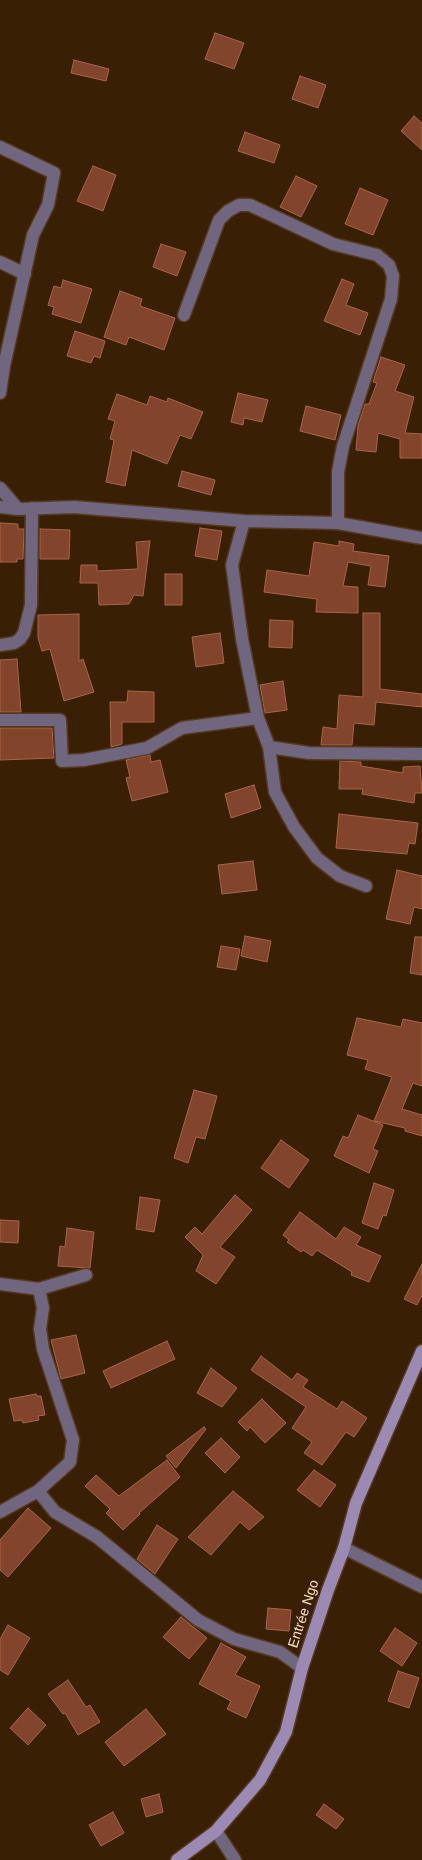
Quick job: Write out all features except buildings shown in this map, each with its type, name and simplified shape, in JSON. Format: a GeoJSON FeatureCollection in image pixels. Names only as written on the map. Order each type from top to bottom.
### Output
{"type":"FeatureCollection","features":[{"type":"Feature","properties":{"kind":"street"},"geometry":{"type":"LineString","coordinates":[[0,147],[54,173],[48,205],[33,235],[2,366],[0,393]]}},
{"type":"Feature","properties":{"kind":"street"},"geometry":{"type":"LineString","coordinates":[[184,315],[219,220],[228,211],[239,206],[250,205],[333,244],[378,255],[389,265],[393,276],[391,299],[343,446],[338,472],[338,523]]}},
{"type":"Feature","properties":{"kind":"street"},"geometry":{"type":"LineString","coordinates":[[0,262],[25,274]]}},
{"type":"Feature","properties":{"kind":"street"},"geometry":{"type":"LineString","coordinates":[[0,488],[18,509]]}},
{"type":"Feature","properties":{"kind":"street"},"geometry":{"type":"LineString","coordinates":[[0,507],[18,509],[74,507],[244,521],[338,523],[422,538]]}},
{"type":"Feature","properties":{"kind":"street"},"geometry":{"type":"LineString","coordinates":[[0,645],[14,643],[20,639],[24,633],[31,605],[32,508]]}},
{"type":"Feature","properties":{"kind":"street"},"geometry":{"type":"LineString","coordinates":[[244,521],[232,565],[242,639],[258,718],[268,747],[275,792],[294,827],[317,858],[328,869],[340,876],[366,886]]}},
{"type":"Feature","properties":{"kind":"street"},"geometry":{"type":"LineString","coordinates":[[0,720],[60,720],[62,761],[84,760],[147,748],[182,728],[258,718]]}},
{"type":"Feature","properties":{"kind":"street"},"geometry":{"type":"LineString","coordinates":[[268,747],[309,753],[422,754]]}},
{"type":"Feature","properties":{"kind":"street"},"geometry":{"type":"LineString","coordinates":[[0,1284],[38,1289],[86,1275]]}},
{"type":"Feature","properties":{"kind":"street"},"geometry":{"type":"LineString","coordinates":[[0,1512],[38,1491],[70,1462],[72,1440],[43,1349],[40,1329],[43,1308],[38,1289]]}},
{"type":"Feature","properties":{"kind":"street","name":"Entrée Ngo"},"geometry":{"type":"LineString","coordinates":[[178,1860],[216,1831],[260,1780],[286,1732],[302,1668],[344,1548],[356,1503],[422,1351]]}},
{"type":"Feature","properties":{"kind":"street"},"geometry":{"type":"LineString","coordinates":[[38,1491],[55,1512],[97,1537],[198,1620],[234,1639],[280,1652],[302,1668]]}},
{"type":"Feature","properties":{"kind":"street"},"geometry":{"type":"LineString","coordinates":[[344,1548],[422,1588]]}},
{"type":"Feature","properties":{"kind":"street"},"geometry":{"type":"LineString","coordinates":[[216,1831],[235,1860]]}}]}
